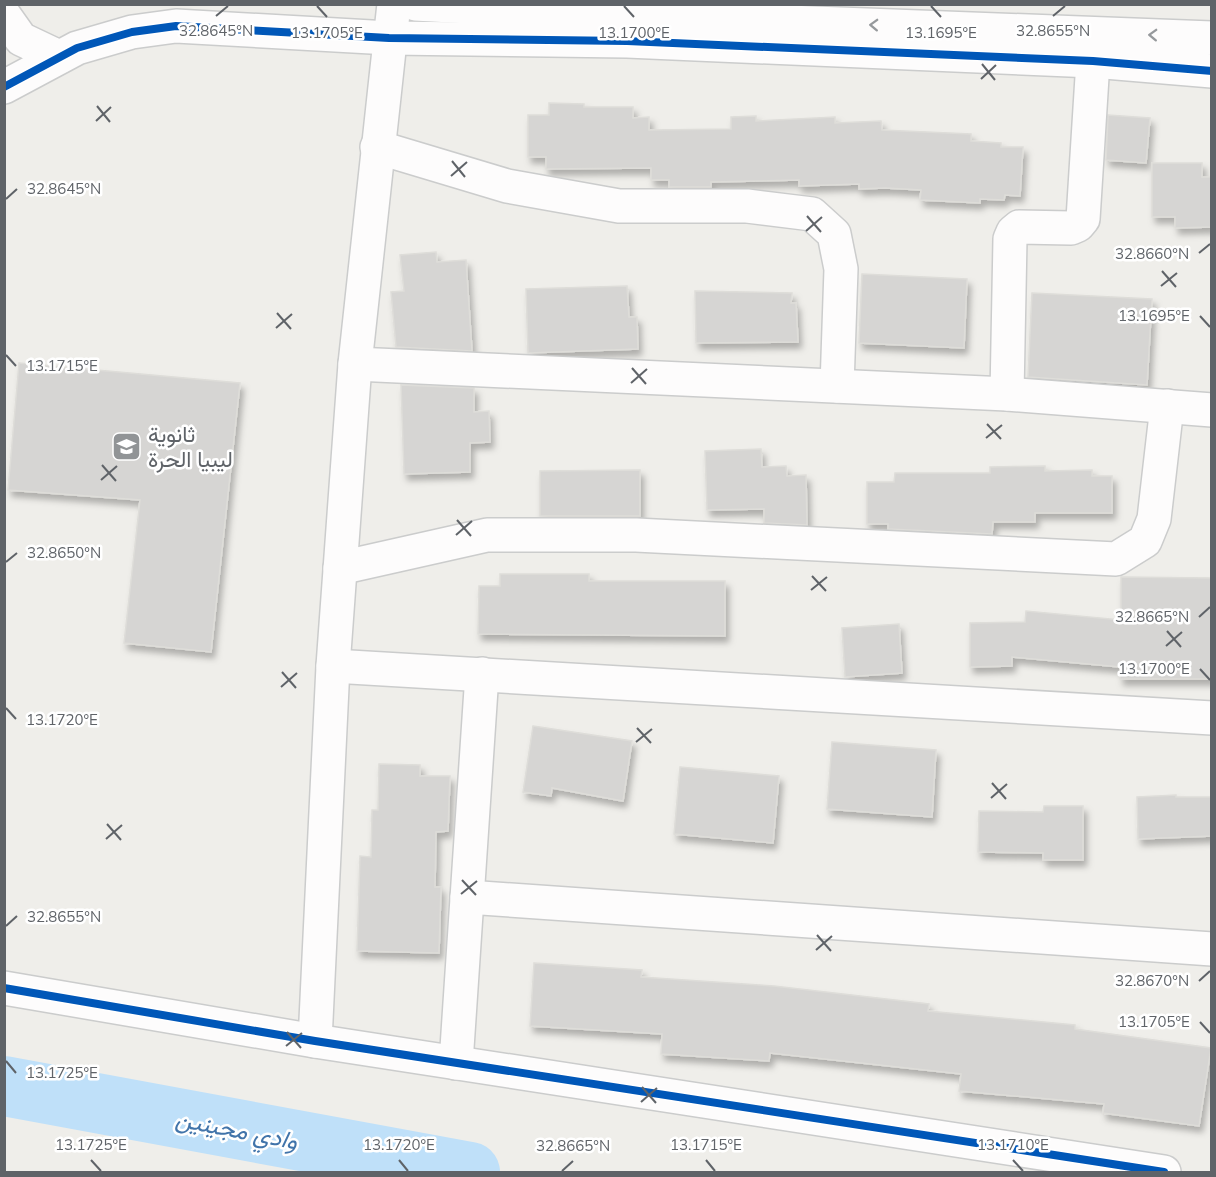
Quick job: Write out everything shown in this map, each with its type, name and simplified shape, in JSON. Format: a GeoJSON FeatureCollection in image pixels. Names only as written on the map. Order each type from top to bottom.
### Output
{"type":"FeatureCollection","features":[{"type":"Feature","properties":{"kind":"street"},"geometry":{"type":"LineString","coordinates":[[315,1041],[333,666],[355,364],[394,4]]}},
{"type":"Feature","properties":{"kind":"street"},"geometry":{"type":"LineString","coordinates":[[415,4],[1212,71]]}},
{"type":"Feature","properties":{"kind":"street"},"geometry":{"type":"LineString","coordinates":[[4,15],[21,39],[59,57]]}},
{"type":"Feature","properties":{"kind":"street"},"geometry":{"type":"LineString","coordinates":[[4,87],[77,48],[132,32],[176,26],[389,38],[629,21],[1212,38]]}},
{"type":"Feature","properties":{"kind":"street"},"geometry":{"type":"LineString","coordinates":[[1007,394],[1010,238],[1013,231],[1019,228],[1071,228],[1083,219],[1093,62]]}},
{"type":"Feature","properties":{"kind":"street"},"geometry":{"type":"LineString","coordinates":[[377,147],[507,186],[619,206],[747,206],[812,214],[834,234],[840,269],[837,386]]}},
{"type":"Feature","properties":{"kind":"street"},"geometry":{"type":"LineString","coordinates":[[355,364],[1007,394],[1212,410]]}},
{"type":"Feature","properties":{"kind":"street"},"geometry":{"type":"LineString","coordinates":[[340,568],[487,535],[636,535],[1116,559],[1144,541],[1154,519],[1167,406]]}},
{"type":"Feature","properties":{"kind":"street"},"geometry":{"type":"LineString","coordinates":[[333,666],[1212,718]]}},
{"type":"Feature","properties":{"kind":"street"},"geometry":{"type":"LineString","coordinates":[[456,1063],[482,674]]}},
{"type":"Feature","properties":{"kind":"street"},"geometry":{"type":"LineString","coordinates":[[467,897],[1212,949]]}},
{"type":"Feature","properties":{"kind":"street"},"geometry":{"type":"LineString","coordinates":[[4,988],[315,1041],[1164,1173]]}},
{"type":"Feature","properties":{"kind":"building"},"geometry":{"type":"Polygon","coordinates":[[[549,103],[584,104],[584,107],[633,107],[633,118],[649,117],[649,130],[731,129],[731,117],[756,116],[756,121],[835,117],[835,123],[881,121],[882,130],[971,134],[971,141],[1001,143],[1001,147],[1023,147],[1020,196],[1005,195],[1004,200],[980,199],[980,203],[920,200],[921,190],[859,189],[859,184],[799,186],[799,180],[711,182],[711,187],[669,187],[669,180],[651,180],[651,168],[546,169],[546,157],[528,157],[528,115],[549,115],[549,103]]]}},
{"type":"Feature","properties":{"kind":"building"},"geometry":{"type":"Polygon","coordinates":[[[1108,115],[1150,118],[1146,163],[1106,160],[1108,115]]]}},
{"type":"Feature","properties":{"kind":"building"},"geometry":{"type":"Polygon","coordinates":[[[1152,163],[1202,163],[1202,177],[1212,177],[1212,227],[1175,228],[1175,217],[1152,217],[1152,163]]]}},
{"type":"Feature","properties":{"kind":"building"},"geometry":{"type":"Polygon","coordinates":[[[436,252],[437,262],[466,260],[472,351],[396,347],[391,292],[404,291],[400,255],[436,252]]]}},
{"type":"Feature","properties":{"kind":"building"},"geometry":{"type":"Polygon","coordinates":[[[862,274],[967,279],[964,348],[859,343],[862,274]]]}},
{"type":"Feature","properties":{"kind":"building"},"geometry":{"type":"Polygon","coordinates":[[[627,286],[629,317],[637,317],[638,349],[528,353],[526,289],[627,286]]]}},
{"type":"Feature","properties":{"kind":"building"},"geometry":{"type":"Polygon","coordinates":[[[695,291],[792,293],[791,303],[796,303],[798,342],[696,343],[695,291]]]}},
{"type":"Feature","properties":{"kind":"building"},"geometry":{"type":"Polygon","coordinates":[[[1032,293],[1152,299],[1147,385],[1028,377],[1032,293]]]}},
{"type":"Feature","properties":{"kind":"building"},"geometry":{"type":"Polygon","coordinates":[[[19,363],[240,383],[211,652],[124,643],[140,500],[8,490],[19,363]]]}},
{"type":"Feature","properties":{"kind":"building"},"geometry":{"type":"Polygon","coordinates":[[[401,385],[474,388],[474,412],[489,411],[490,442],[470,443],[470,472],[404,474],[401,385]]]}},
{"type":"Feature","properties":{"kind":"building"},"geometry":{"type":"Polygon","coordinates":[[[761,449],[762,467],[786,466],[787,476],[806,475],[807,525],[764,523],[764,509],[707,510],[705,451],[761,449]]]}},
{"type":"Feature","properties":{"kind":"building"},"geometry":{"type":"Polygon","coordinates":[[[1045,466],[1045,471],[1092,470],[1092,476],[1112,476],[1112,513],[1035,513],[1035,522],[993,522],[992,534],[888,529],[888,524],[867,524],[867,482],[894,482],[895,473],[990,473],[990,467],[1045,466]]]}},
{"type":"Feature","properties":{"kind":"building"},"geometry":{"type":"Polygon","coordinates":[[[640,470],[640,516],[540,516],[540,471],[640,470]]]}},
{"type":"Feature","properties":{"kind":"building"},"geometry":{"type":"Polygon","coordinates":[[[500,574],[589,574],[589,581],[725,581],[725,636],[478,634],[479,586],[500,586],[500,574]]]}},
{"type":"Feature","properties":{"kind":"building"},"geometry":{"type":"Polygon","coordinates":[[[1121,577],[1212,578],[1212,679],[1120,679],[1120,667],[1012,657],[1012,666],[970,667],[970,623],[1025,622],[1026,611],[1121,620],[1121,577]]]}},
{"type":"Feature","properties":{"kind":"building"},"geometry":{"type":"Polygon","coordinates":[[[899,624],[902,673],[845,677],[842,628],[899,624]]]}},
{"type":"Feature","properties":{"kind":"building"},"geometry":{"type":"Polygon","coordinates":[[[533,726],[632,741],[623,801],[552,788],[551,796],[523,792],[533,726]]]}},
{"type":"Feature","properties":{"kind":"building"},"geometry":{"type":"Polygon","coordinates":[[[832,742],[936,750],[932,817],[827,809],[832,742]]]}},
{"type":"Feature","properties":{"kind":"building"},"geometry":{"type":"Polygon","coordinates":[[[379,764],[420,765],[420,776],[450,776],[448,831],[436,832],[435,887],[441,887],[439,953],[357,951],[360,856],[371,857],[372,810],[378,810],[379,764]]]}},
{"type":"Feature","properties":{"kind":"building"},"geometry":{"type":"Polygon","coordinates":[[[680,767],[779,776],[773,843],[674,834],[680,767]]]}},
{"type":"Feature","properties":{"kind":"building"},"geometry":{"type":"Polygon","coordinates":[[[1176,795],[1176,797],[1212,797],[1212,836],[1138,839],[1137,797],[1176,795]]]}},
{"type":"Feature","properties":{"kind":"building"},"geometry":{"type":"Polygon","coordinates":[[[1044,806],[1083,806],[1083,860],[1043,860],[1043,853],[978,852],[979,811],[1043,812],[1044,806]]]}},
{"type":"Feature","properties":{"kind":"building"},"geometry":{"type":"Polygon","coordinates":[[[534,963],[642,970],[641,977],[774,986],[929,1004],[928,1011],[1075,1025],[1075,1029],[1211,1048],[1199,1126],[1103,1113],[1104,1104],[959,1091],[961,1074],[770,1053],[769,1061],[661,1054],[662,1034],[530,1026],[534,963]]]}},
{"type":"Feature","properties":{"kind":"waterway","name":"وادي مجينين"},"geometry":{"type":"LineString","coordinates":[[4,1086],[470,1172]]}},
{"type":"Feature","properties":{"kind":"cycle path"},"geometry":{"type":"LineString","coordinates":[[4,87],[77,48],[132,32],[176,26],[389,38],[627,41],[1093,61],[1212,71]]}},
{"type":"Feature","properties":{"kind":"cycle path"},"geometry":{"type":"LineString","coordinates":[[4,988],[315,1041],[1164,1172]]}},
{"type":"Feature","properties":{"kind":"place","name":"ثانوية ليبيا الحرة"},"geometry":{"type":"Point","coordinates":[127,447]}}]}
